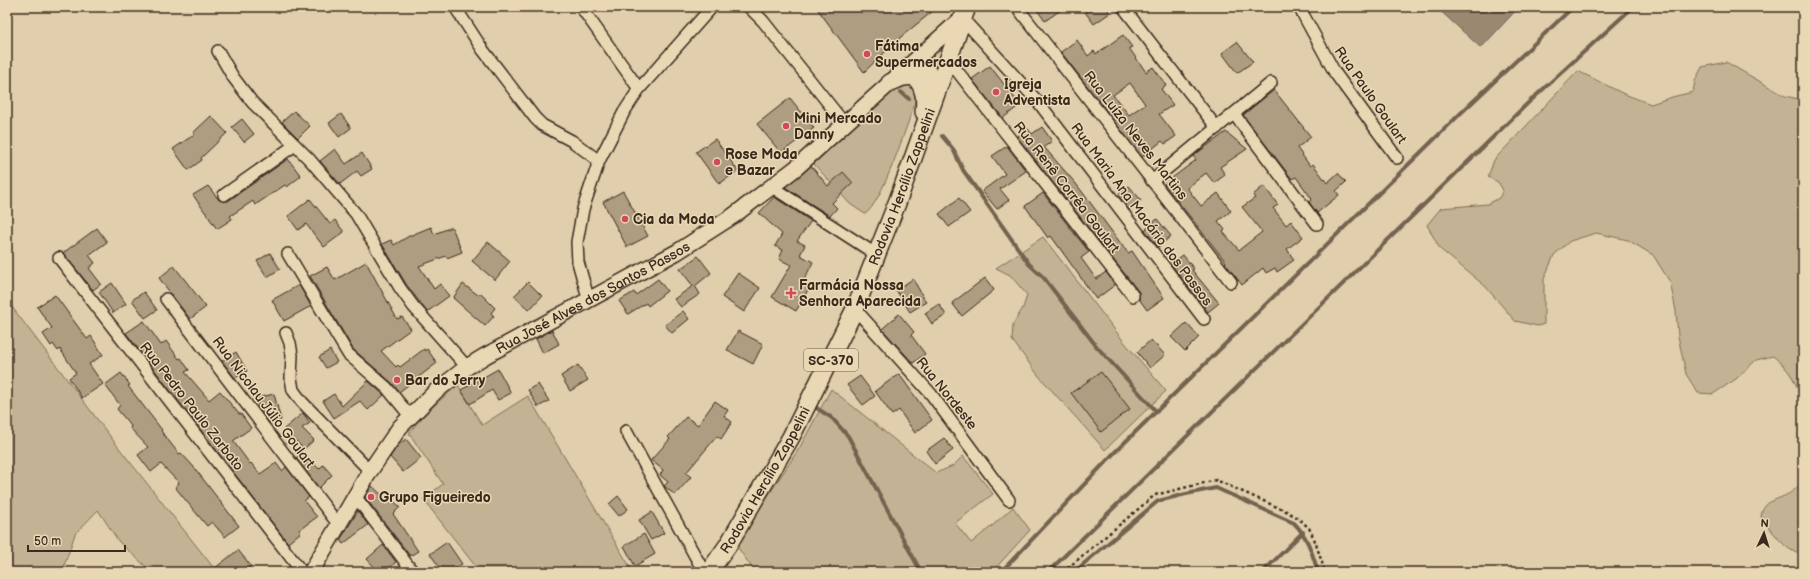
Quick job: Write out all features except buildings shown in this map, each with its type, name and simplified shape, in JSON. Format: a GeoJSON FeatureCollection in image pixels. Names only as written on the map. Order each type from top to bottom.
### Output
{"type":"FeatureCollection","features":[{"type":"Feature","properties":{"kind":"main road","name":"Rodovia Hercílio Zappelini"},"geometry":{"type":"LineString","coordinates":[[709,572],[728,545],[791,436],[855,309],[877,255],[949,52],[965,13]]}},
{"type":"Feature","properties":{"kind":"main road"},"geometry":{"type":"LineString","coordinates":[[890,83],[908,70],[919,67],[928,71],[936,90]]}},
{"type":"Feature","properties":{"kind":"main road"},"geometry":{"type":"LineString","coordinates":[[890,83],[901,77],[908,76],[915,77],[920,82],[924,90],[926,102],[921,132]]}},
{"type":"Feature","properties":{"kind":"street"},"geometry":{"type":"LineString","coordinates":[[455,7],[483,50],[542,125],[572,141],[599,161]]}},
{"type":"Feature","properties":{"kind":"street"},"geometry":{"type":"LineString","coordinates":[[581,7],[639,89]]}},
{"type":"Feature","properties":{"kind":"street"},"geometry":{"type":"LineString","coordinates":[[589,301],[578,262],[577,242],[583,209],[599,161],[624,112],[639,89],[712,7]]}},
{"type":"Feature","properties":{"kind":"street"},"geometry":{"type":"LineString","coordinates":[[749,7],[763,21],[844,123]]}},
{"type":"Feature","properties":{"kind":"street","name":"Rua Luíza Neves Martins"},"geometry":{"type":"LineString","coordinates":[[1017,7],[1231,282]]}},
{"type":"Feature","properties":{"kind":"street"},"geometry":{"type":"LineString","coordinates":[[1122,7],[1217,128]]}},
{"type":"Feature","properties":{"kind":"street","name":"Rua Paulo Goulart"},"geometry":{"type":"LineString","coordinates":[[1299,7],[1335,73],[1397,158]]}},
{"type":"Feature","properties":{"kind":"street","name":"Rua José Alves dos Santos Passos"},"geometry":{"type":"LineString","coordinates":[[311,572],[370,471],[400,427],[436,391],[467,367],[507,343],[589,301],[709,232],[772,187],[796,168],[965,13]]}},
{"type":"Feature","properties":{"kind":"street","name":"Rua Maria Ana Macário dos Passos"},"geometry":{"type":"LineString","coordinates":[[965,13],[1039,103],[1204,319]]}},
{"type":"Feature","properties":{"kind":"street"},"geometry":{"type":"LineString","coordinates":[[218,51],[233,77],[252,102],[330,182],[356,214],[400,288],[467,367]]}},
{"type":"Feature","properties":{"kind":"street","name":"Rua José Alves dos Santos Passos"},"geometry":{"type":"LineString","coordinates":[[916,59],[949,52]]}},
{"type":"Feature","properties":{"kind":"street","name":"Rua Renê Corrêa Goulart"},"geometry":{"type":"LineString","coordinates":[[949,52],[1133,296]]}},
{"type":"Feature","properties":{"kind":"street"},"geometry":{"type":"LineString","coordinates":[[1152,181],[1271,83]]}},
{"type":"Feature","properties":{"kind":"street"},"geometry":{"type":"LineString","coordinates":[[1234,114],[1317,224]]}},
{"type":"Feature","properties":{"kind":"street"},"geometry":{"type":"LineString","coordinates":[[224,195],[295,145]]}},
{"type":"Feature","properties":{"kind":"street"},"geometry":{"type":"LineString","coordinates":[[772,187],[877,255]]}},
{"type":"Feature","properties":{"kind":"street"},"geometry":{"type":"LineString","coordinates":[[288,254],[348,354],[382,384],[410,416]]}},
{"type":"Feature","properties":{"kind":"street","name":"Rua Pedro Paulo Zarbato"},"geometry":{"type":"LineString","coordinates":[[59,258],[302,572]]}},
{"type":"Feature","properties":{"kind":"street","name":"Rua Nicolau Júlio Goulart"},"geometry":{"type":"LineString","coordinates":[[166,299],[338,524]]}},
{"type":"Feature","properties":{"kind":"street","name":"Rua Nordeste"},"geometry":{"type":"LineString","coordinates":[[855,309],[931,394],[1009,500]]}},
{"type":"Feature","properties":{"kind":"street"},"geometry":{"type":"LineString","coordinates":[[286,333],[290,343],[292,355],[291,378],[293,390],[302,402],[370,471]]}},
{"type":"Feature","properties":{"kind":"street"},"geometry":{"type":"LineString","coordinates":[[626,431],[704,572]]}},
{"type":"Feature","properties":{"kind":"street"},"geometry":{"type":"LineString","coordinates":[[355,496],[413,572]]}},
{"type":"Feature","properties":{"kind":"path"},"geometry":{"type":"LineString","coordinates":[[1063,572],[1155,495],[1216,480],[1286,511],[1298,518],[1309,528],[1316,541],[1326,572]]}},
{"type":"Feature","properties":{"kind":"shaded area"},"geometry":{"type":"Polygon","coordinates":[[[1436,7],[1519,7],[1481,48],[1436,7]]]}},
{"type":"Feature","properties":{"kind":"shaded area"},"geometry":{"type":"Polygon","coordinates":[[[1726,62],[1785,96],[1803,100],[1803,408],[1799,392],[1790,373],[1773,356],[1756,360],[1736,379],[1713,394],[1698,393],[1686,374],[1678,336],[1676,311],[1670,282],[1653,255],[1628,240],[1596,233],[1570,241],[1554,255],[1544,279],[1544,324],[1538,326],[1515,321],[1485,286],[1440,249],[1427,225],[1441,208],[1488,204],[1499,198],[1503,190],[1498,182],[1488,177],[1494,160],[1578,71],[1624,94],[1651,104],[1693,92],[1695,81],[1702,67],[1726,62]]]}},
{"type":"Feature","properties":{"kind":"shaded area"},"geometry":{"type":"Polygon","coordinates":[[[905,83],[913,90],[915,102],[879,196],[865,214],[850,204],[814,164],[896,87],[905,83]]]}},
{"type":"Feature","properties":{"kind":"shaded area"},"geometry":{"type":"Polygon","coordinates":[[[1043,237],[1125,343],[1166,391],[1105,450],[1038,375],[1012,340],[1013,324],[1023,308],[1027,295],[1010,275],[996,268],[1043,237]]]}},
{"type":"Feature","properties":{"kind":"shaded area"},"geometry":{"type":"Polygon","coordinates":[[[12,307],[119,448],[217,572],[152,572],[119,542],[98,510],[75,534],[62,572],[7,572],[7,309],[12,307]]]}},
{"type":"Feature","properties":{"kind":"shaded area"},"geometry":{"type":"Polygon","coordinates":[[[458,385],[482,425],[528,396],[633,572],[480,572],[423,499],[443,484],[409,433],[432,408],[458,385]]]}},
{"type":"Feature","properties":{"kind":"shaded area"},"geometry":{"type":"Polygon","coordinates":[[[831,389],[936,473],[953,466],[963,456],[993,494],[955,523],[971,543],[1013,507],[1030,530],[992,572],[755,572],[736,545],[800,447],[831,389]]]}},
{"type":"Feature","properties":{"kind":"shaded area"},"geometry":{"type":"Polygon","coordinates":[[[1803,482],[1802,555],[1789,549],[1774,534],[1761,517],[1762,511],[1767,504],[1790,493],[1803,482]]]}},
{"type":"Feature","properties":{"kind":"waterway"},"geometry":{"type":"LineString","coordinates":[[1001,572],[1115,452],[1462,112],[1573,7]]}},
{"type":"Feature","properties":{"kind":"waterway"},"geometry":{"type":"LineString","coordinates":[[1048,572],[1528,103],[1633,7]]}},
{"type":"Feature","properties":{"kind":"waterway"},"geometry":{"type":"LineString","coordinates":[[901,92],[909,99]]}},
{"type":"Feature","properties":{"kind":"waterway"},"geometry":{"type":"LineString","coordinates":[[942,136],[953,149],[963,170],[1029,264],[1044,278],[1097,347],[1156,411]]}},
{"type":"Feature","properties":{"kind":"waterway"},"geometry":{"type":"LineString","coordinates":[[815,407],[832,418],[848,436],[921,572]]}},
{"type":"Feature","properties":{"kind":"waterway"},"geometry":{"type":"LineString","coordinates":[[1074,572],[1158,501],[1216,488],[1294,523],[1299,528],[1306,540],[1318,572]]}},
{"type":"Feature","properties":{"kind":"waterway"},"geometry":{"type":"LineString","coordinates":[[1263,572],[1303,532]]}},
{"type":"Feature","properties":{"kind":"place","name":"Fátima Supermercados"},"geometry":{"type":"Point","coordinates":[867,54]}},
{"type":"Feature","properties":{"kind":"place","name":"Igreja Adventista"},"geometry":{"type":"Point","coordinates":[996,92]}},
{"type":"Feature","properties":{"kind":"place","name":"Mini Mercado Danny"},"geometry":{"type":"Point","coordinates":[786,126]}},
{"type":"Feature","properties":{"kind":"place","name":"Rose Moda e Bazar"},"geometry":{"type":"Point","coordinates":[717,162]}},
{"type":"Feature","properties":{"kind":"place","name":"Cia da Moda"},"geometry":{"type":"Point","coordinates":[625,219]}},
{"type":"Feature","properties":{"kind":"place","name":"Farmácia Nossa Senhora Aparecida"},"geometry":{"type":"Point","coordinates":[791,293]}},
{"type":"Feature","properties":{"kind":"place","name":"Bar do Jerry"},"geometry":{"type":"Point","coordinates":[397,380]}},
{"type":"Feature","properties":{"kind":"place","name":"Grupo Figueiredo"},"geometry":{"type":"Point","coordinates":[371,497]}}]}
